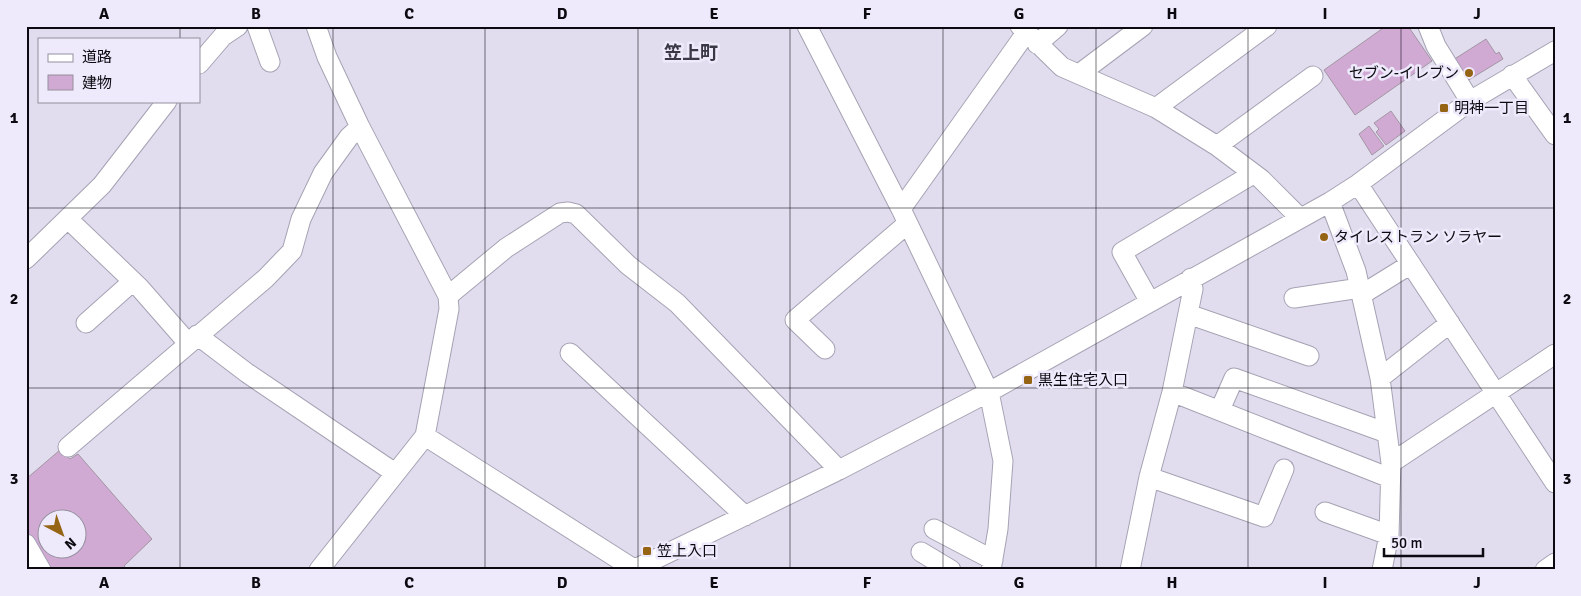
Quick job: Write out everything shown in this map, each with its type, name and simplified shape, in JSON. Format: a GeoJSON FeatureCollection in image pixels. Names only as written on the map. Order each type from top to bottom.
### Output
{"type":"FeatureCollection","features":[{"type":"Feature","properties":{"kind":"street"},"geometry":{"type":"LineString","coordinates":[[200,63],[223,36],[238,26]]}},
{"type":"Feature","properties":{"kind":"street"},"geometry":{"type":"LineString","coordinates":[[257,26],[270,62]]}},
{"type":"Feature","properties":{"kind":"street"},"geometry":{"type":"LineString","coordinates":[[316,26],[326,56],[360,127],[448,296],[449,319],[425,436],[319,570]]}},
{"type":"Feature","properties":{"kind":"street"},"geometry":{"type":"LineString","coordinates":[[808,26],[904,216],[988,392],[1003,461],[998,529],[992,565],[934,529]]}},
{"type":"Feature","properties":{"kind":"street"},"geometry":{"type":"LineString","coordinates":[[825,349],[795,320],[904,216],[1027,34],[1058,26]]}},
{"type":"Feature","properties":{"kind":"street"},"geometry":{"type":"LineString","coordinates":[[1079,74],[1143,26]]}},
{"type":"Feature","properties":{"kind":"street"},"geometry":{"type":"LineString","coordinates":[[1156,108],[1267,26]]}},
{"type":"Feature","properties":{"kind":"street"},"geometry":{"type":"LineString","coordinates":[[1428,26],[1436,46],[1470,101]]}},
{"type":"Feature","properties":{"kind":"street"},"geometry":{"type":"LineString","coordinates":[[1027,34],[1062,66],[1156,108],[1216,146],[1261,179],[1300,218]]}},
{"type":"Feature","properties":{"kind":"street"},"geometry":{"type":"LineString","coordinates":[[425,436],[641,568],[840,470],[988,392],[1330,202],[1358,184],[1470,101],[1555,51]]}},
{"type":"Feature","properties":{"kind":"street"},"geometry":{"type":"LineString","coordinates":[[1512,75],[1555,135]]}},
{"type":"Feature","properties":{"kind":"street"},"geometry":{"type":"LineString","coordinates":[[1216,146],[1312,76]]}},
{"type":"Feature","properties":{"kind":"street"},"geometry":{"type":"LineString","coordinates":[[26,259],[102,185],[166,102]]}},
{"type":"Feature","properties":{"kind":"street"},"geometry":{"type":"LineString","coordinates":[[68,447],[266,278],[292,251],[301,219],[323,173],[349,137],[360,127]]}},
{"type":"Feature","properties":{"kind":"street"},"geometry":{"type":"LineString","coordinates":[[1150,302],[1122,252],[1253,174]]}},
{"type":"Feature","properties":{"kind":"street"},"geometry":{"type":"LineString","coordinates":[[1358,184],[1555,483]]}},
{"type":"Feature","properties":{"kind":"street"},"geometry":{"type":"LineString","coordinates":[[1330,202],[1356,271],[1380,378],[1390,471],[1389,535],[1382,570]]}},
{"type":"Feature","properties":{"kind":"street"},"geometry":{"type":"LineString","coordinates":[[448,296],[506,248],[560,214],[568,212],[576,214],[628,265],[677,303],[840,470]]}},
{"type":"Feature","properties":{"kind":"street"},"geometry":{"type":"LineString","coordinates":[[68,219],[193,339],[395,473]]}},
{"type":"Feature","properties":{"kind":"street"},"geometry":{"type":"LineString","coordinates":[[1294,298],[1361,292],[1411,264]]}},
{"type":"Feature","properties":{"kind":"street"},"geometry":{"type":"LineString","coordinates":[[1130,570],[1149,477],[1172,392],[1193,289],[1191,278]]}},
{"type":"Feature","properties":{"kind":"street"},"geometry":{"type":"LineString","coordinates":[[86,323],[132,282]]}},
{"type":"Feature","properties":{"kind":"street"},"geometry":{"type":"LineString","coordinates":[[1188,314],[1309,356]]}},
{"type":"Feature","properties":{"kind":"street"},"geometry":{"type":"LineString","coordinates":[[1380,378],[1450,323]]}},
{"type":"Feature","properties":{"kind":"street"},"geometry":{"type":"LineString","coordinates":[[570,353],[744,516]]}},
{"type":"Feature","properties":{"kind":"street"},"geometry":{"type":"LineString","coordinates":[[1390,471],[1496,392],[1555,354]]}},
{"type":"Feature","properties":{"kind":"street"},"geometry":{"type":"LineString","coordinates":[[1220,410],[1234,378],[1387,434]]}},
{"type":"Feature","properties":{"kind":"street"},"geometry":{"type":"LineString","coordinates":[[1172,392],[1390,471]]}},
{"type":"Feature","properties":{"kind":"street"},"geometry":{"type":"LineString","coordinates":[[1149,477],[1264,516],[1284,469]]}},
{"type":"Feature","properties":{"kind":"street"},"geometry":{"type":"LineString","coordinates":[[1325,512],[1389,535]]}},
{"type":"Feature","properties":{"kind":"street"},"geometry":{"type":"LineString","coordinates":[[26,544],[41,570]]}},
{"type":"Feature","properties":{"kind":"street"},"geometry":{"type":"LineString","coordinates":[[920,552],[951,570]]}},
{"type":"Feature","properties":{"kind":"street"},"geometry":{"type":"LineString","coordinates":[[1545,570],[1555,563]]}},
{"type":"Feature","properties":{"kind":"building"},"geometry":{"type":"Polygon","coordinates":[[[1386,26],[1408,26],[1432,61],[1355,115],[1324,70],[1386,26]]]}},
{"type":"Feature","properties":{"kind":"building"},"geometry":{"type":"Polygon","coordinates":[[[1486,39],[1496,54],[1499,52],[1503,59],[1467,81],[1453,60],[1486,39]]]}},
{"type":"Feature","properties":{"kind":"building"},"geometry":{"type":"Polygon","coordinates":[[[1391,111],[1405,131],[1386,145],[1376,132],[1379,129],[1374,123],[1391,111]]]}},
{"type":"Feature","properties":{"kind":"building"},"geometry":{"type":"Polygon","coordinates":[[[1369,126],[1384,146],[1372,155],[1359,134],[1369,126]]]}},
{"type":"Feature","properties":{"kind":"building"},"geometry":{"type":"Polygon","coordinates":[[[60,450],[70,459],[78,454],[152,539],[124,566],[127,570],[45,570],[38,558],[88,558],[88,508],[38,508],[38,558],[26,537],[26,479],[60,450]]]}},
{"type":"Feature","properties":{"kind":"place","name":"セブン-イレブン"},"geometry":{"type":"Point","coordinates":[1469,73]}},
{"type":"Feature","properties":{"kind":"place","name":"明神一丁目"},"geometry":{"type":"Point","coordinates":[1444,108]}},
{"type":"Feature","properties":{"kind":"place","name":"タイレストラン ソラヤー"},"geometry":{"type":"Point","coordinates":[1324,237]}},
{"type":"Feature","properties":{"kind":"place","name":"黒生住宅入口"},"geometry":{"type":"Point","coordinates":[1028,380]}},
{"type":"Feature","properties":{"kind":"place","name":"笠上入口"},"geometry":{"type":"Point","coordinates":[647,551]}},
{"type":"Feature","properties":{"kind":"district","name":"笠上町"},"geometry":{"type":"Point","coordinates":[691,53]}}]}
